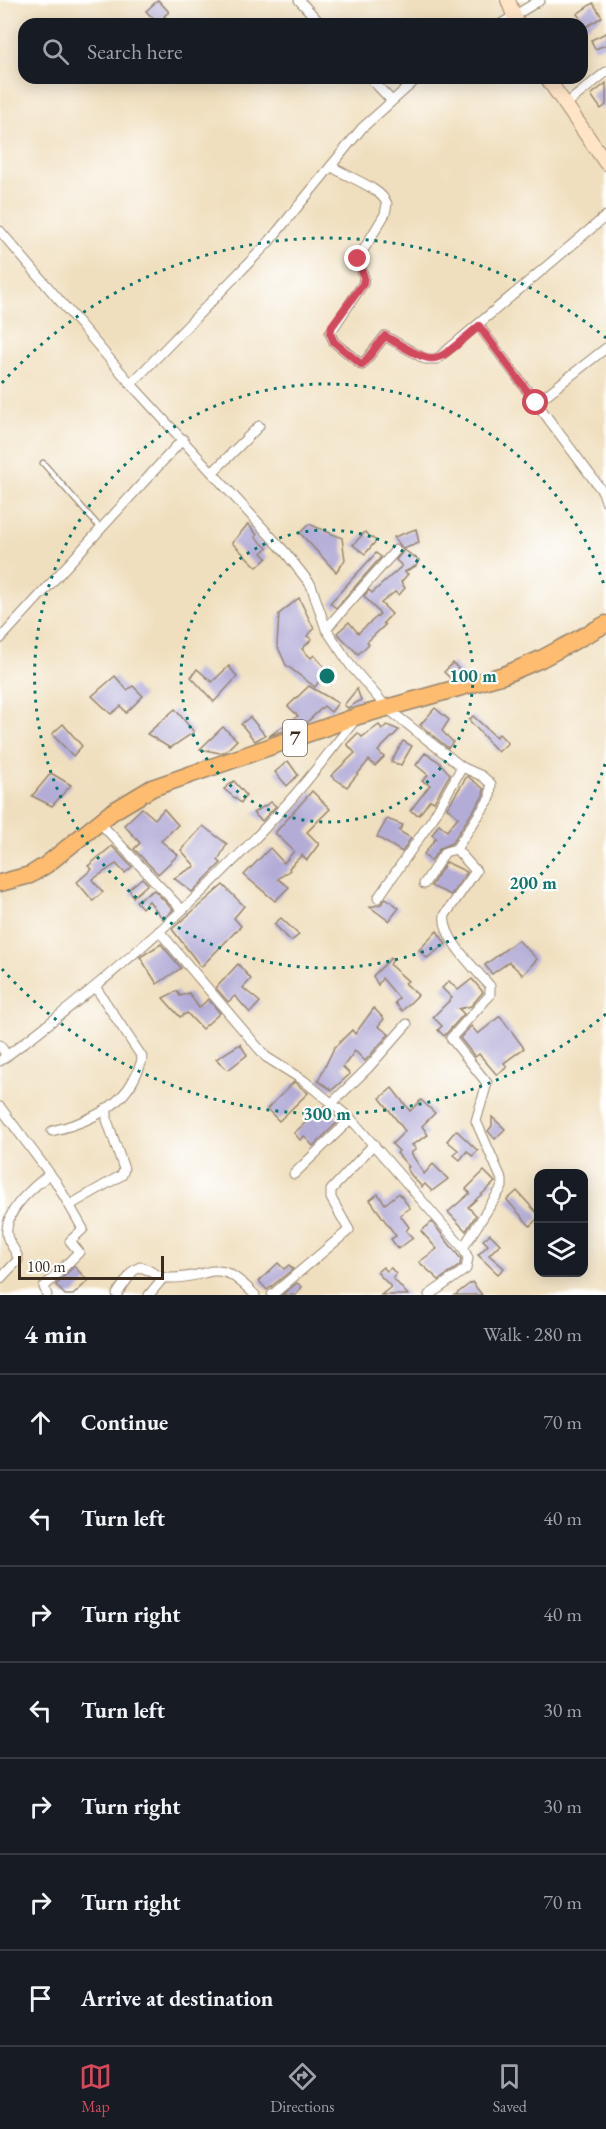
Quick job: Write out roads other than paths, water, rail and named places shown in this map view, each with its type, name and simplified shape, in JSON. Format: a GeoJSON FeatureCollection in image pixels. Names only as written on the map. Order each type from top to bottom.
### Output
{"type":"FeatureCollection","features":[{"type":"Feature","properties":{"kind":"highway","name":"7"},"geometry":{"type":"LineString","coordinates":[[0,884],[30,875],[46,865],[100,823],[152,788],[358,716],[388,710],[504,675],[541,659],[606,624]]}},
{"type":"Feature","properties":{"kind":"main road"},"geometry":{"type":"LineString","coordinates":[[508,0],[514,18]]}},
{"type":"Feature","properties":{"kind":"main road"},"geometry":{"type":"LineString","coordinates":[[551,84],[606,163]]}},
{"type":"Feature","properties":{"kind":"street"},"geometry":{"type":"LineString","coordinates":[[299,0],[316,18]]}},
{"type":"Feature","properties":{"kind":"street"},"geometry":{"type":"LineString","coordinates":[[518,18],[540,0]]}},
{"type":"Feature","properties":{"kind":"street"},"geometry":{"type":"LineString","coordinates":[[565,105],[606,72]]}},
{"type":"Feature","properties":{"kind":"street"},"geometry":{"type":"LineString","coordinates":[[376,84],[391,100]]}},
{"type":"Feature","properties":{"kind":"street"},"geometry":{"type":"LineString","coordinates":[[132,384],[268,243],[362,128],[411,84]]}},
{"type":"Feature","properties":{"kind":"street"},"geometry":{"type":"LineString","coordinates":[[331,166],[342,175],[374,189],[387,204],[385,214],[358,259],[364,277],[363,284],[332,326],[330,333],[334,342],[362,365],[385,336],[425,359],[437,359],[479,326],[606,216]]}},
{"type":"Feature","properties":{"kind":"street"},"geometry":{"type":"LineString","coordinates":[[0,231],[132,384],[213,472],[311,585],[326,629],[351,666],[388,710],[462,767],[488,780],[493,789],[490,798],[456,849],[445,852],[424,884]]}},
{"type":"Feature","properties":{"kind":"street"},"geometry":{"type":"LineString","coordinates":[[479,326],[603,492],[606,502]]}},
{"type":"Feature","properties":{"kind":"street"},"geometry":{"type":"LineString","coordinates":[[536,403],[606,348]]}},
{"type":"Feature","properties":{"kind":"street"},"geometry":{"type":"LineString","coordinates":[[213,472],[259,426]]}},
{"type":"Feature","properties":{"kind":"street"},"geometry":{"type":"LineString","coordinates":[[0,639],[183,439]]}},
{"type":"Feature","properties":{"kind":"street"},"geometry":{"type":"LineString","coordinates":[[326,629],[396,550]]}},
{"type":"Feature","properties":{"kind":"street"},"geometry":{"type":"LineString","coordinates":[[0,1045],[3,1058],[96,988],[182,910],[285,806],[358,716]]}},
{"type":"Feature","properties":{"kind":"street"},"geometry":{"type":"LineString","coordinates":[[378,898],[433,819],[462,767]]}},
{"type":"Feature","properties":{"kind":"street"},"geometry":{"type":"LineString","coordinates":[[100,823],[182,910]]}},
{"type":"Feature","properties":{"kind":"street"},"geometry":{"type":"LineString","coordinates":[[456,849],[476,872],[445,915],[444,921],[453,941],[490,986],[491,992],[452,1034],[451,1041],[487,1083],[476,1121],[502,1180],[501,1191],[464,1248]]}},
{"type":"Feature","properties":{"kind":"street"},"geometry":{"type":"LineString","coordinates":[[159,931],[266,1057],[351,1119],[464,1248],[468,1258],[466,1269],[429,1295]]}},
{"type":"Feature","properties":{"kind":"street"},"geometry":{"type":"LineString","coordinates":[[52,1131],[82,1122],[126,1094],[142,1060],[119,1019],[96,988]]}},
{"type":"Feature","properties":{"kind":"street"},"geometry":{"type":"LineString","coordinates":[[332,1103],[368,1068],[407,1024]]}},
{"type":"Feature","properties":{"kind":"street"},"geometry":{"type":"LineString","coordinates":[[0,1107],[50,1174],[82,1229],[70,1241],[79,1252],[44,1287],[47,1295]]}},
{"type":"Feature","properties":{"kind":"street"},"geometry":{"type":"LineString","coordinates":[[70,1205],[122,1175],[124,1169],[107,1120],[107,1108]]}},
{"type":"Feature","properties":{"kind":"street"},"geometry":{"type":"LineString","coordinates":[[294,1174],[351,1119]]}},
{"type":"Feature","properties":{"kind":"street"},"geometry":{"type":"LineString","coordinates":[[272,1295],[349,1230],[331,1198],[331,1190],[374,1144]]}},
{"type":"Feature","properties":{"kind":"street"},"geometry":{"type":"LineString","coordinates":[[0,1279],[18,1260],[7,1235],[8,1222],[27,1193],[50,1174]]}},
{"type":"Feature","properties":{"kind":"street"},"geometry":{"type":"LineString","coordinates":[[117,1294],[138,1268],[163,1278],[225,1271],[238,1278],[255,1295]]}},
{"type":"Feature","properties":{"kind":"street"},"geometry":{"type":"LineString","coordinates":[[149,1295],[163,1278]]}},
{"type":"Feature","properties":{"kind":"lane"},"geometry":{"type":"LineString","coordinates":[[43,463],[102,530]]}}]}
